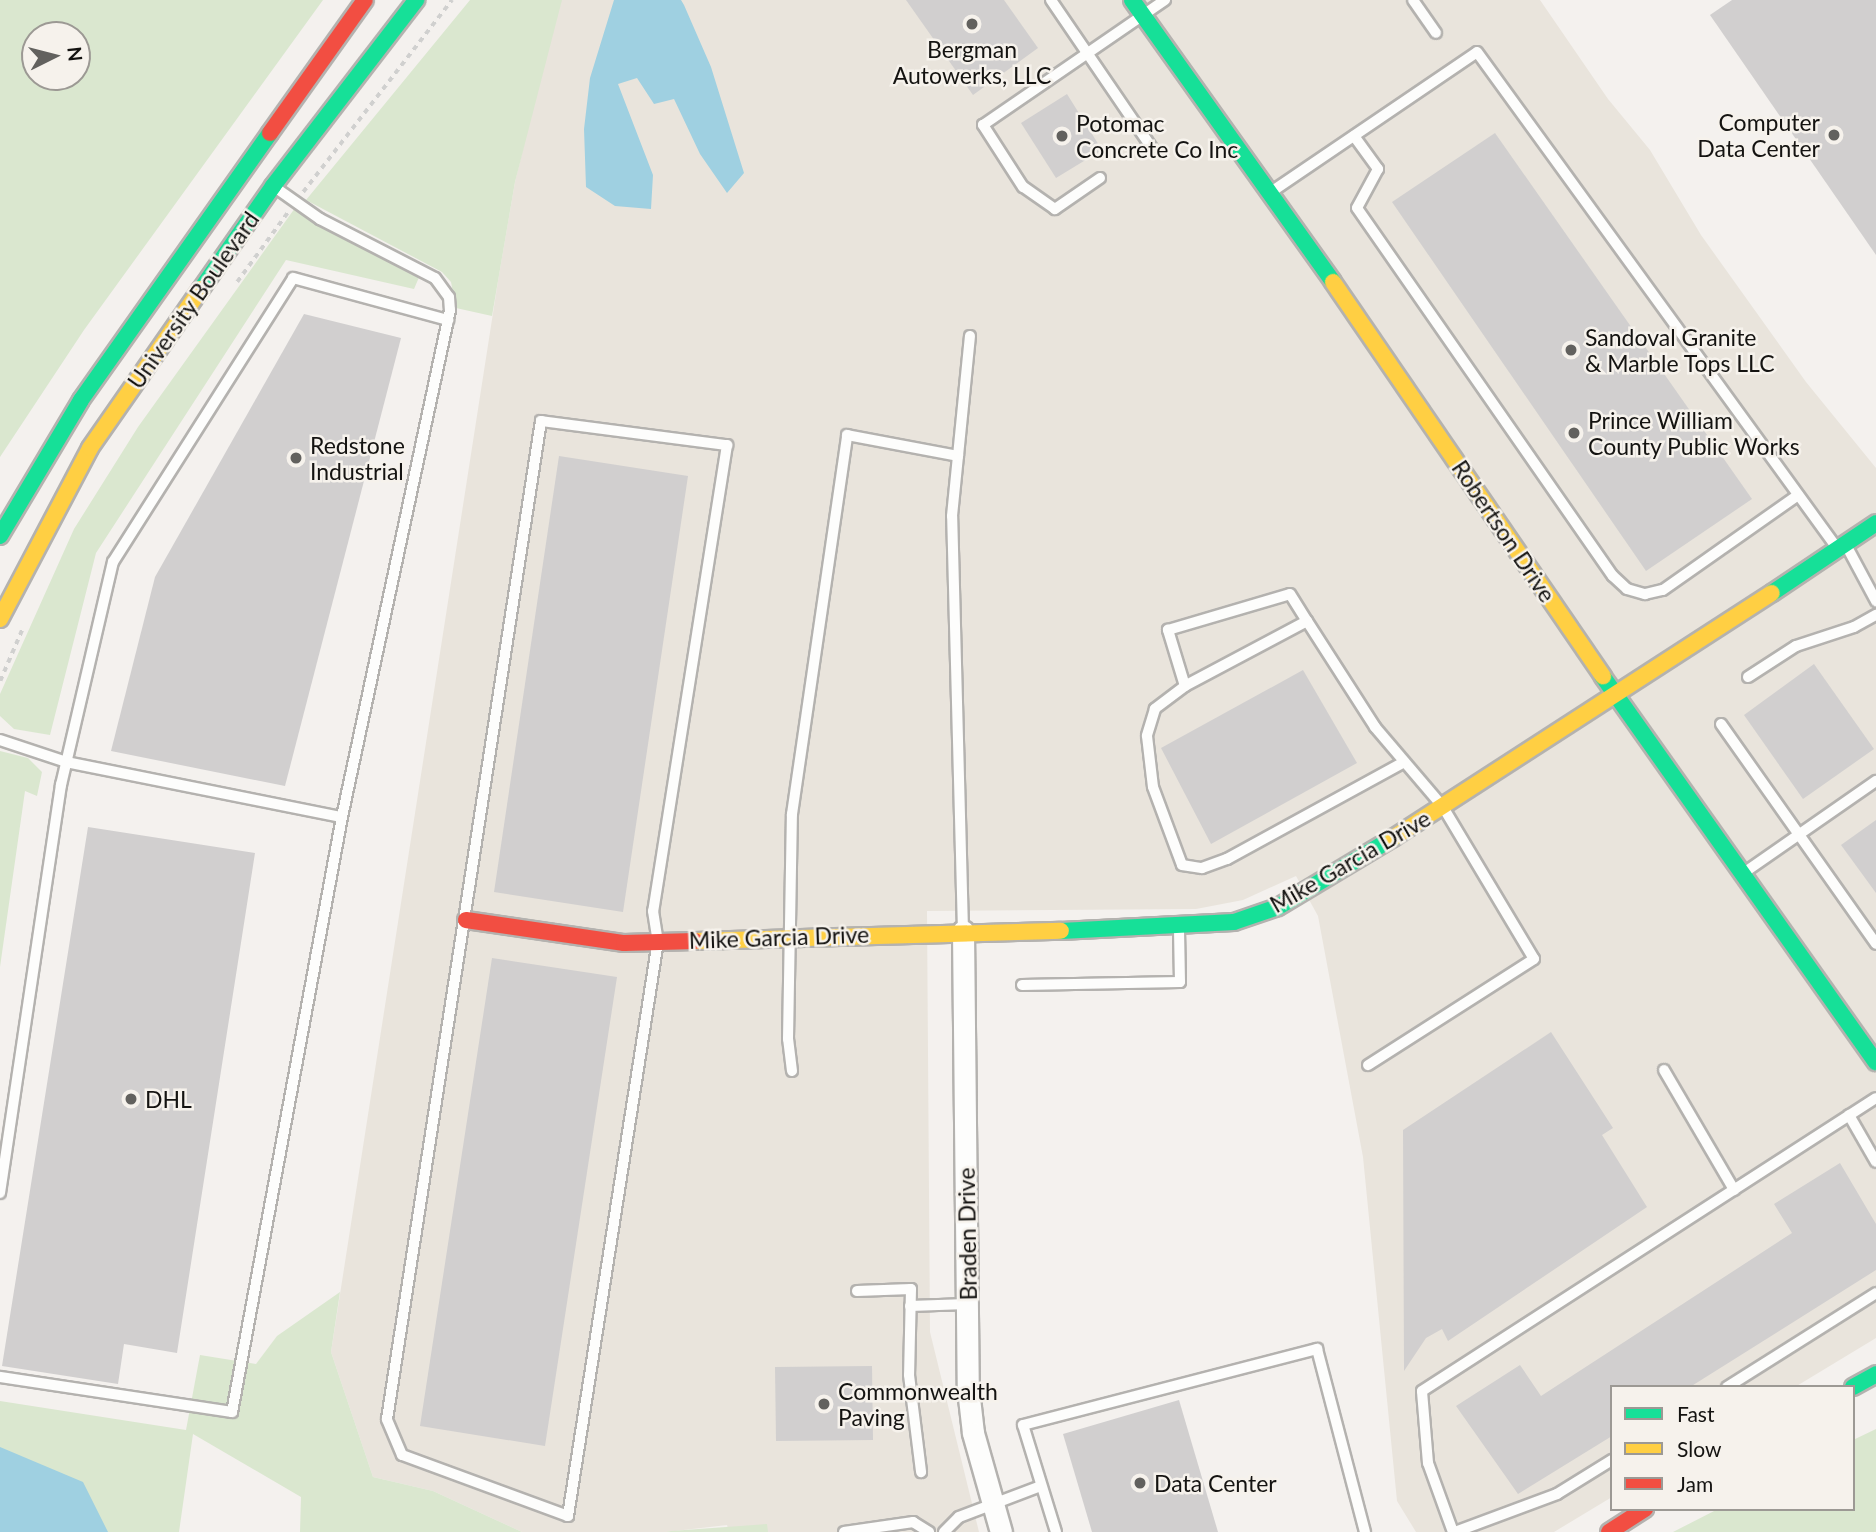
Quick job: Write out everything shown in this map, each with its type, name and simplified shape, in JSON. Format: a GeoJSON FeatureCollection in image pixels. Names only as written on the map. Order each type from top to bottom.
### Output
{"type":"FeatureCollection","features":[{"type":"Feature","properties":{"kind":"street","name":"University Boulevard"},"geometry":{"type":"LineString","coordinates":[[0,536],[81,400],[365,0]]}},
{"type":"Feature","properties":{"kind":"street","name":"University Boulevard"},"geometry":{"type":"LineString","coordinates":[[0,619],[90,448],[273,186],[416,0]]}},
{"type":"Feature","properties":{"kind":"street","name":"Robertson Drive"},"geometry":{"type":"LineString","coordinates":[[1132,0],[1271,191],[1618,697],[1745,872],[1876,1062]]}},
{"type":"Feature","properties":{"kind":"street","name":"Mike Garcia Drive"},"geometry":{"type":"LineString","coordinates":[[466,920],[624,943],[963,931],[1180,928],[1234,922],[1278,907],[1443,807],[1618,697],[1876,523]]}},
{"type":"Feature","properties":{"kind":"street","name":"Braden Drive"},"geometry":{"type":"LineString","coordinates":[[963,931],[967,1304],[972,1433],[1001,1532]]}},
{"type":"Feature","properties":{"kind":"street"},"geometry":{"type":"LineString","coordinates":[[1855,1386],[1876,1374]]}},
{"type":"Feature","properties":{"kind":"street"},"geometry":{"type":"LineString","coordinates":[[1609,1532],[1643,1511]]}},
{"type":"Feature","properties":{"kind":"lane"},"geometry":{"type":"LineString","coordinates":[[1051,0],[1152,148]]}},
{"type":"Feature","properties":{"kind":"lane"},"geometry":{"type":"LineString","coordinates":[[1100,178],[1055,209],[1023,187],[983,125],[1086,51],[1165,0]]}},
{"type":"Feature","properties":{"kind":"lane"},"geometry":{"type":"LineString","coordinates":[[1413,0],[1436,33]]}},
{"type":"Feature","properties":{"kind":"lane"},"geometry":{"type":"LineString","coordinates":[[1271,191],[1477,52],[1798,495],[1841,546],[1876,601]]}},
{"type":"Feature","properties":{"kind":"lane"},"geometry":{"type":"LineString","coordinates":[[1354,136],[1378,169],[1357,208],[1613,576],[1628,589],[1645,594],[1662,590],[1798,495]]}},
{"type":"Feature","properties":{"kind":"lane"},"geometry":{"type":"LineString","coordinates":[[0,1377],[232,1412],[342,817],[448,320],[449,297],[435,278],[295,201],[273,186]]}},
{"type":"Feature","properties":{"kind":"lane"},"geometry":{"type":"LineString","coordinates":[[0,1193],[66,762],[113,562],[293,278],[448,320]]}},
{"type":"Feature","properties":{"kind":"lane"},"geometry":{"type":"LineString","coordinates":[[963,931],[952,516],[970,336]]}},
{"type":"Feature","properties":{"kind":"lane","name":"Mike Garcia Drive"},"geometry":{"type":"LineString","coordinates":[[541,421],[727,445],[653,911],[658,941],[568,1516],[402,1455],[387,1419],[541,421]]}},
{"type":"Feature","properties":{"kind":"lane"},"geometry":{"type":"LineString","coordinates":[[792,1071],[788,937],[792,814],[847,435],[958,456]]}},
{"type":"Feature","properties":{"kind":"lane"},"geometry":{"type":"LineString","coordinates":[[1185,687],[1168,630],[1290,594],[1375,727],[1443,807],[1534,959],[1368,1065]]}},
{"type":"Feature","properties":{"kind":"lane"},"geometry":{"type":"LineString","coordinates":[[1748,677],[1796,646],[1854,627],[1876,615]]}},
{"type":"Feature","properties":{"kind":"lane"},"geometry":{"type":"LineString","coordinates":[[1307,621],[1185,687],[1155,709],[1147,736],[1153,787],[1182,865],[1202,868],[1227,859],[1404,762]]}},
{"type":"Feature","properties":{"kind":"lane"},"geometry":{"type":"LineString","coordinates":[[1721,724],[1876,944]]}},
{"type":"Feature","properties":{"kind":"lane"},"geometry":{"type":"LineString","coordinates":[[0,740],[66,762],[342,817]]}},
{"type":"Feature","properties":{"kind":"lane"},"geometry":{"type":"LineString","coordinates":[[1745,872],[1876,781]]}},
{"type":"Feature","properties":{"kind":"lane"},"geometry":{"type":"LineString","coordinates":[[1022,985],[1180,982],[1180,928]]}},
{"type":"Feature","properties":{"kind":"lane"},"geometry":{"type":"LineString","coordinates":[[1664,1070],[1734,1190]]}},
{"type":"Feature","properties":{"kind":"lane"},"geometry":{"type":"LineString","coordinates":[[1610,1461],[1557,1494],[1454,1532],[1428,1463],[1422,1391],[1876,1098]]}},
{"type":"Feature","properties":{"kind":"lane"},"geometry":{"type":"LineString","coordinates":[[1849,1115],[1876,1162]]}},
{"type":"Feature","properties":{"kind":"lane"},"geometry":{"type":"LineString","coordinates":[[857,1291],[911,1289],[909,1375],[921,1472]]}},
{"type":"Feature","properties":{"kind":"lane"},"geometry":{"type":"LineString","coordinates":[[1730,1385],[1876,1293]]}},
{"type":"Feature","properties":{"kind":"lane"},"geometry":{"type":"LineString","coordinates":[[910,1306],[967,1304]]}},
{"type":"Feature","properties":{"kind":"lane"},"geometry":{"type":"LineString","coordinates":[[1056,1532],[1038,1487],[1023,1425],[1317,1349],[1365,1532]]}},
{"type":"Feature","properties":{"kind":"lane"},"geometry":{"type":"LineString","coordinates":[[943,1532],[959,1517],[993,1507],[1038,1487]]}},
{"type":"Feature","properties":{"kind":"lane"},"geometry":{"type":"LineString","coordinates":[[844,1532],[913,1522],[929,1532]]}},
{"type":"Feature","properties":{"kind":"path"},"geometry":{"type":"LineString","coordinates":[[233,288],[295,201],[452,0]]}},
{"type":"Feature","properties":{"kind":"path"},"geometry":{"type":"LineString","coordinates":[[0,681],[28,618]]}},
{"type":"Feature","properties":{"kind":"shaded area"},"geometry":{"type":"Polygon","coordinates":[[[559,0],[1540,0],[1608,99],[1650,150],[1701,235],[1806,382],[1876,468],[1876,1338],[1798,1385],[1610,1385],[1610,1498],[1554,1532],[1416,1532],[1397,1501],[1363,1157],[1318,916],[1296,876],[1243,900],[1196,909],[927,911],[930,1332],[979,1532],[729,1532],[727,1525],[666,1532],[522,1532],[433,1491],[373,1477],[331,1352],[515,182],[559,0]]]}},
{"type":"Feature","properties":{"kind":"green space"},"geometry":{"type":"Polygon","coordinates":[[[0,0],[323,0],[84,330],[0,457],[0,0]]]}},
{"type":"Feature","properties":{"kind":"green space"},"geometry":{"type":"Polygon","coordinates":[[[470,0],[562,0],[515,182],[492,316],[456,308],[451,282],[442,272],[306,200],[470,0]]]}},
{"type":"Feature","properties":{"kind":"green space"},"geometry":{"type":"Polygon","coordinates":[[[295,208],[320,227],[420,275],[414,289],[286,260],[96,553],[50,735],[14,729],[0,716],[0,694],[74,529],[138,427],[295,208]]]}},
{"type":"Feature","properties":{"kind":"green space"},"geometry":{"type":"Polygon","coordinates":[[[0,751],[28,758],[42,772],[37,796],[25,791],[0,967],[0,751]]]}},
{"type":"Feature","properties":{"kind":"green space"},"geometry":{"type":"Polygon","coordinates":[[[340,1292],[331,1352],[373,1477],[433,1491],[522,1532],[300,1532],[301,1497],[193,1434],[179,1532],[0,1532],[0,1401],[186,1430],[200,1355],[256,1364],[277,1336],[340,1292]]]}},
{"type":"Feature","properties":{"kind":"green space"},"geometry":{"type":"Polygon","coordinates":[[[1876,1429],[1876,1532],[1673,1532],[1714,1511],[1855,1511],[1855,1439],[1876,1429]]]}},
{"type":"Feature","properties":{"kind":"green space"},"geometry":{"type":"Polygon","coordinates":[[[767,1524],[768,1532],[666,1532],[671,1531],[767,1524]]]}},
{"type":"Feature","properties":{"kind":"water"},"geometry":{"type":"Polygon","coordinates":[[[614,0],[681,0],[684,5],[711,67],[744,173],[727,193],[700,154],[674,99],[654,104],[637,78],[618,84],[653,175],[651,209],[615,206],[586,187],[584,129],[590,78],[614,0]]]}},
{"type":"Feature","properties":{"kind":"water"},"geometry":{"type":"Polygon","coordinates":[[[0,1447],[83,1482],[108,1532],[0,1532],[0,1447]]]}},
{"type":"Feature","properties":{"kind":"building","name":"Bergman Autowerks, LLC"},"geometry":{"type":"Polygon","coordinates":[[[906,0],[1004,0],[1038,48],[973,95],[906,0]]]}},
{"type":"Feature","properties":{"kind":"building","name":"Computer Data Center"},"geometry":{"type":"Polygon","coordinates":[[[1732,0],[1876,0],[1876,255],[1710,15],[1732,0]]]}},
{"type":"Feature","properties":{"kind":"building","name":"Potomac Concrete Co Inc"},"geometry":{"type":"Polygon","coordinates":[[[1067,94],[1102,150],[1056,178],[1021,123],[1067,94]]]}},
{"type":"Feature","properties":{"kind":"building","name":"Sandoval Granite & Marble Tops LLC"},"geometry":{"type":"Polygon","coordinates":[[[1495,133],[1752,499],[1646,571],[1392,202],[1495,133]]]}},
{"type":"Feature","properties":{"kind":"building","name":"Redstone Industrial"},"geometry":{"type":"Polygon","coordinates":[[[304,314],[401,338],[285,786],[111,751],[155,577],[304,314]]]}},
{"type":"Feature","properties":{"kind":"building"},"geometry":{"type":"Polygon","coordinates":[[[559,456],[688,476],[623,912],[494,892],[559,456]]]}},
{"type":"Feature","properties":{"kind":"building"},"geometry":{"type":"Polygon","coordinates":[[[1814,664],[1874,749],[1803,799],[1744,715],[1814,664]]]}},
{"type":"Feature","properties":{"kind":"building"},"geometry":{"type":"Polygon","coordinates":[[[1303,670],[1357,763],[1211,844],[1161,748],[1303,670]]]}},
{"type":"Feature","properties":{"kind":"building"},"geometry":{"type":"Polygon","coordinates":[[[1876,820],[1876,893],[1841,845],[1876,820]]]}},
{"type":"Feature","properties":{"kind":"building","name":"DHL"},"geometry":{"type":"Polygon","coordinates":[[[88,827],[255,853],[177,1353],[124,1344],[118,1384],[2,1366],[88,827]]]}},
{"type":"Feature","properties":{"kind":"building"},"geometry":{"type":"Polygon","coordinates":[[[492,958],[617,977],[545,1446],[420,1426],[492,958]]]}},
{"type":"Feature","properties":{"kind":"building"},"geometry":{"type":"Polygon","coordinates":[[[1551,1032],[1613,1128],[1602,1135],[1647,1207],[1448,1341],[1442,1329],[1426,1338],[1404,1371],[1403,1130],[1551,1032]]]}},
{"type":"Feature","properties":{"kind":"building"},"geometry":{"type":"Polygon","coordinates":[[[1840,1163],[1876,1224],[1876,1270],[1693,1385],[1610,1385],[1610,1437],[1518,1494],[1456,1406],[1520,1365],[1541,1396],[1792,1233],[1774,1204],[1840,1163]]]}},
{"type":"Feature","properties":{"kind":"building","name":"Commonwealth Paving"},"geometry":{"type":"Polygon","coordinates":[[[872,1366],[873,1440],[776,1441],[775,1367],[872,1366]]]}},
{"type":"Feature","properties":{"kind":"building","name":"Data Center"},"geometry":{"type":"Polygon","coordinates":[[[1179,1400],[1218,1532],[1092,1532],[1063,1434],[1179,1400]]]}},
{"type":"Feature","properties":{"kind":"traffic: fast"},"geometry":{"type":"LineString","coordinates":[[201,289],[273,186],[416,0]]}},
{"type":"Feature","properties":{"kind":"traffic: fast"},"geometry":{"type":"LineString","coordinates":[[1132,0],[1333,282]]}},
{"type":"Feature","properties":{"kind":"traffic: fast"},"geometry":{"type":"LineString","coordinates":[[0,536],[81,400],[270,133]]}},
{"type":"Feature","properties":{"kind":"traffic: fast"},"geometry":{"type":"LineString","coordinates":[[1772,593],[1876,523]]}},
{"type":"Feature","properties":{"kind":"traffic: fast"},"geometry":{"type":"LineString","coordinates":[[1603,677],[1876,1062]]}},
{"type":"Feature","properties":{"kind":"traffic: fast"},"geometry":{"type":"LineString","coordinates":[[1061,931],[1234,922],[1278,907],[1393,838]]}},
{"type":"Feature","properties":{"kind":"traffic: fast"},"geometry":{"type":"LineString","coordinates":[[1855,1386],[1876,1374]]}},
{"type":"Feature","properties":{"kind":"traffic: slow"},"geometry":{"type":"LineString","coordinates":[[1333,282],[1603,677]]}},
{"type":"Feature","properties":{"kind":"traffic: slow"},"geometry":{"type":"LineString","coordinates":[[0,619],[90,448],[201,289]]}},
{"type":"Feature","properties":{"kind":"traffic: slow"},"geometry":{"type":"LineString","coordinates":[[1393,838],[1772,593]]}},
{"type":"Feature","properties":{"kind":"traffic: slow"},"geometry":{"type":"LineString","coordinates":[[695,941],[1061,931]]}},
{"type":"Feature","properties":{"kind":"traffic: jam"},"geometry":{"type":"LineString","coordinates":[[270,133],[365,0]]}},
{"type":"Feature","properties":{"kind":"traffic: jam"},"geometry":{"type":"LineString","coordinates":[[466,920],[624,943],[695,941]]}},
{"type":"Feature","properties":{"kind":"traffic: jam"},"geometry":{"type":"LineString","coordinates":[[1609,1532],[1642,1511]]}},
{"type":"Feature","properties":{"kind":"place","name":"Bergman Autowerks, LLC"},"geometry":{"type":"Point","coordinates":[972,24]}},
{"type":"Feature","properties":{"kind":"place","name":"Computer Data Center"},"geometry":{"type":"Point","coordinates":[1834,135]}},
{"type":"Feature","properties":{"kind":"place","name":"Potomac Concrete Co Inc"},"geometry":{"type":"Point","coordinates":[1062,136]}},
{"type":"Feature","properties":{"kind":"place","name":"Sandoval Granite & Marble Tops LLC"},"geometry":{"type":"Point","coordinates":[1571,350]}},
{"type":"Feature","properties":{"kind":"place","name":"Prince William County Public Works"},"geometry":{"type":"Point","coordinates":[1574,433]}},
{"type":"Feature","properties":{"kind":"place","name":"Redstone Industrial"},"geometry":{"type":"Point","coordinates":[296,458]}},
{"type":"Feature","properties":{"kind":"place","name":"DHL"},"geometry":{"type":"Point","coordinates":[131,1099]}},
{"type":"Feature","properties":{"kind":"place","name":"Commonwealth Paving"},"geometry":{"type":"Point","coordinates":[824,1404]}},
{"type":"Feature","properties":{"kind":"place","name":"Data Center"},"geometry":{"type":"Point","coordinates":[1140,1483]}}]}
